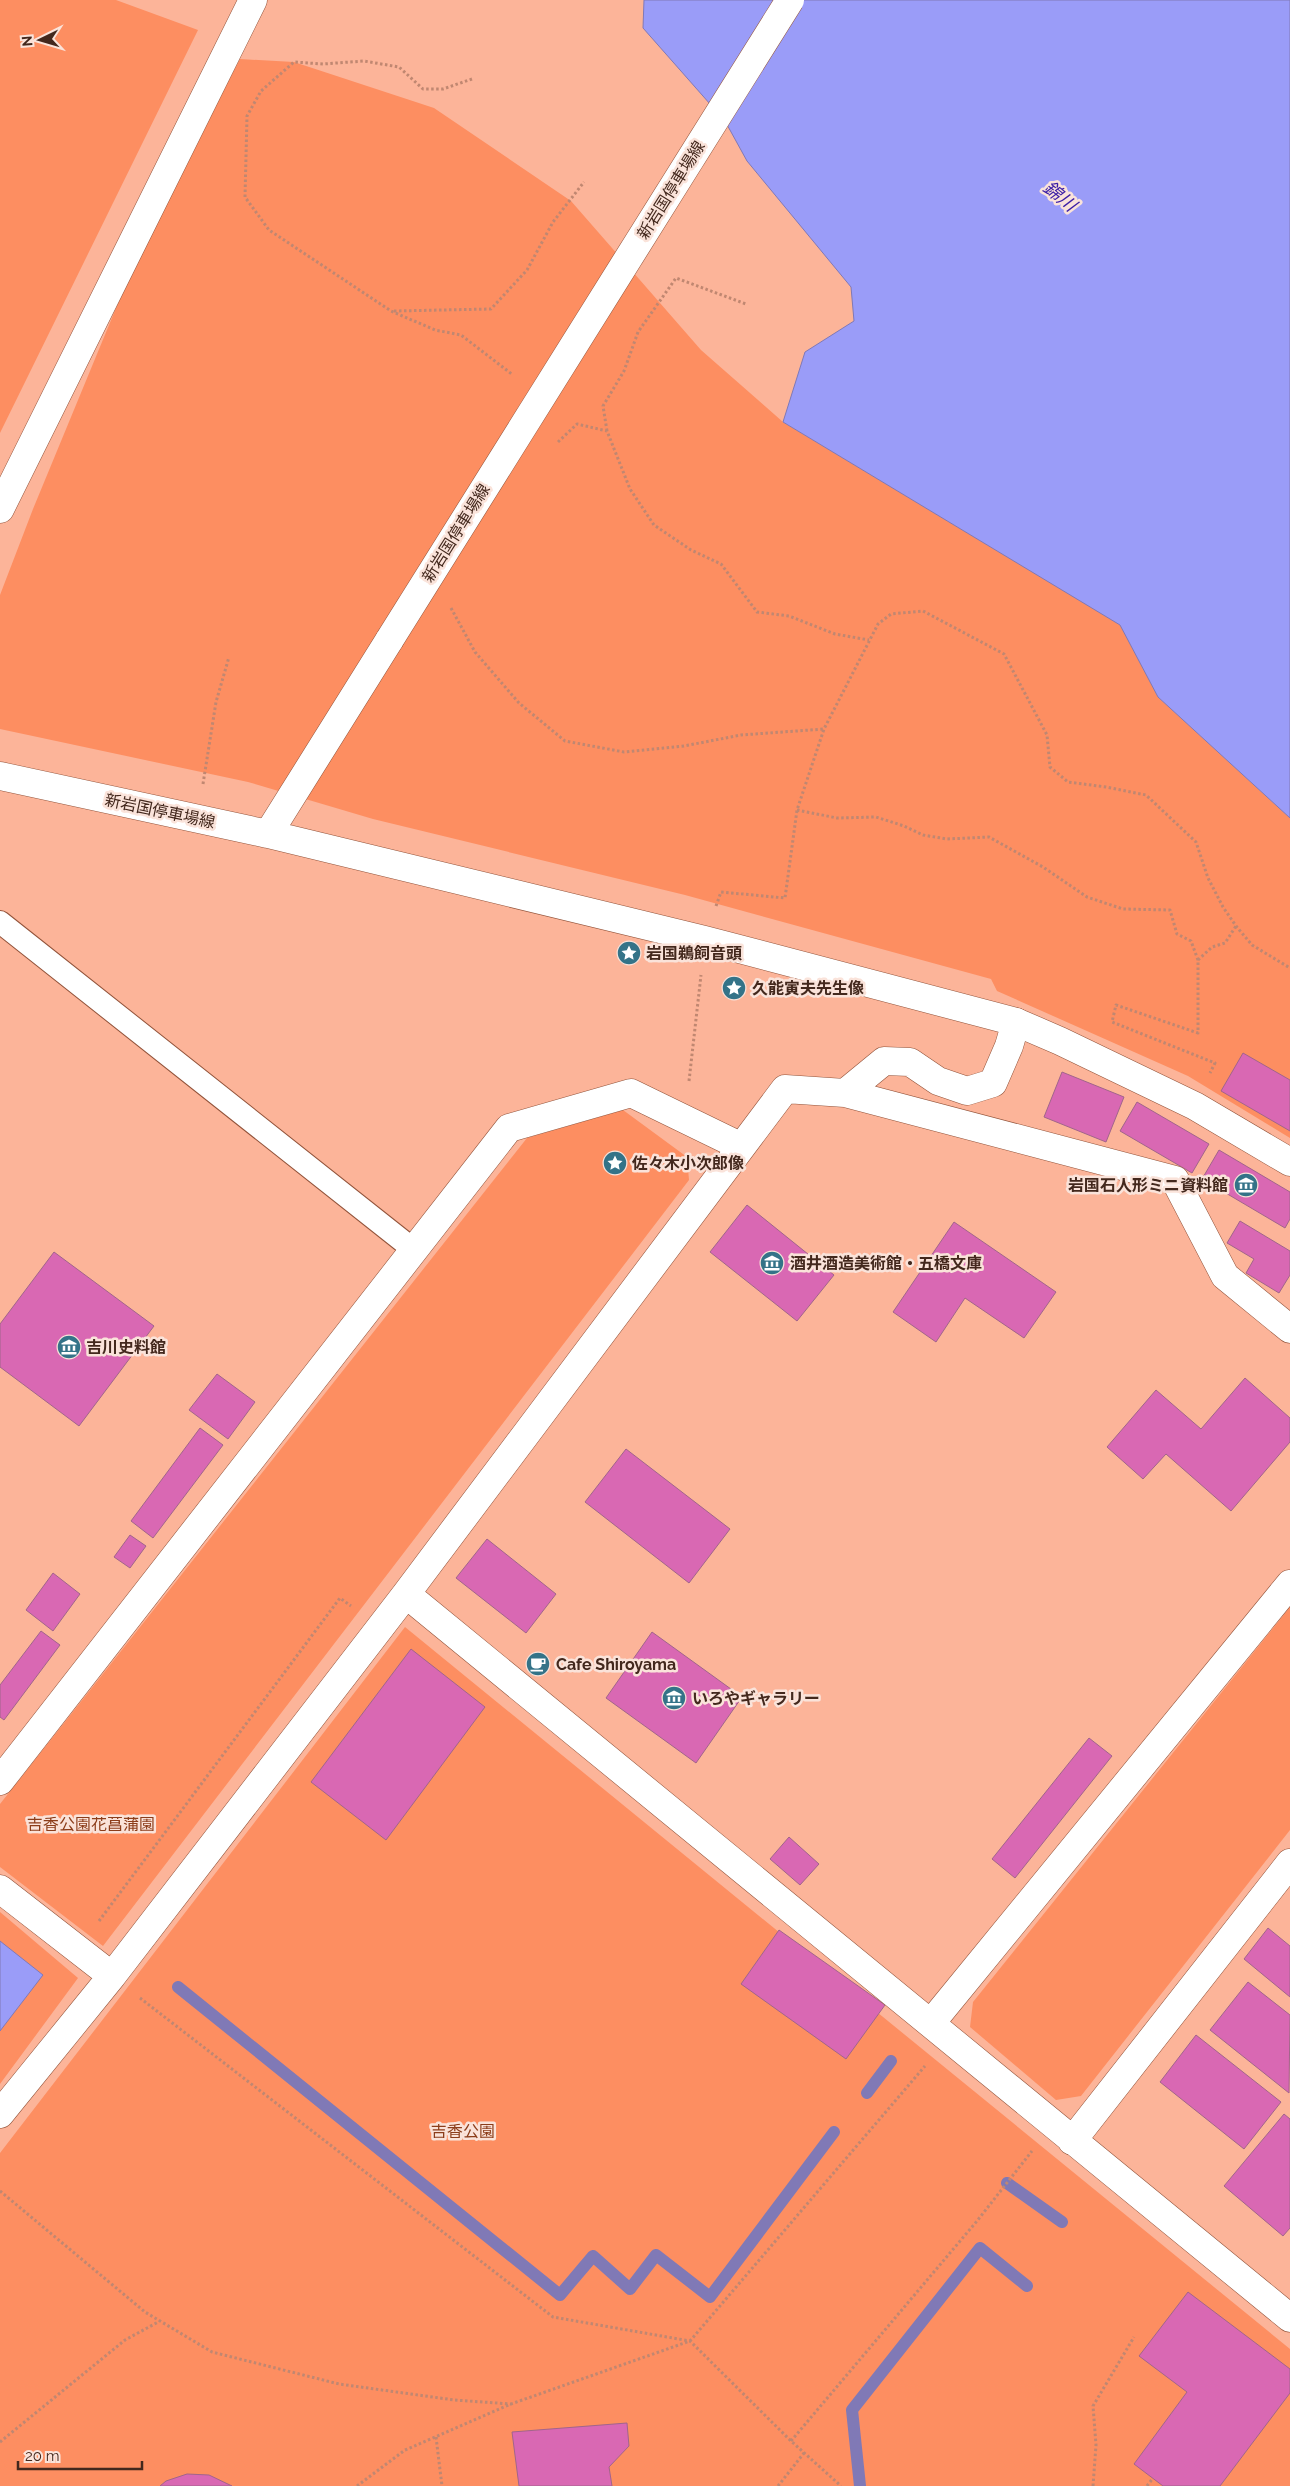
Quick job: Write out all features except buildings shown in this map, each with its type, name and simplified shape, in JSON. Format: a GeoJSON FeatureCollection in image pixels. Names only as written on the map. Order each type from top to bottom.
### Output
{"type":"FeatureCollection","features":[{"type":"Feature","properties":{"kind":"street"},"geometry":{"type":"LineString","coordinates":[[0,509],[253,0]]}},
{"type":"Feature","properties":{"kind":"street","name":"新岩国停車場線"},"geometry":{"type":"LineString","coordinates":[[0,776],[268,834],[790,0]]}},
{"type":"Feature","properties":{"kind":"street"},"geometry":{"type":"LineString","coordinates":[[268,834],[705,940],[1016,1022],[1060,1041],[1194,1106],[1290,1162]]}},
{"type":"Feature","properties":{"kind":"street"},"geometry":{"type":"LineString","coordinates":[[845,1093],[884,1061],[910,1062],[938,1081],[967,1091],[993,1083],[1010,1046],[1016,1022]]}},
{"type":"Feature","properties":{"kind":"street"},"geometry":{"type":"LineString","coordinates":[[0,2114],[112,1976],[406,1594],[784,1089],[845,1093],[1175,1180],[1224,1276],[1290,1329]]}},
{"type":"Feature","properties":{"kind":"street"},"geometry":{"type":"LineString","coordinates":[[0,1781],[509,1128],[631,1093],[740,1146]]}},
{"type":"Feature","properties":{"kind":"street"},"geometry":{"type":"LineString","coordinates":[[939,2031],[1290,1584]]}},
{"type":"Feature","properties":{"kind":"street"},"geometry":{"type":"LineString","coordinates":[[406,1594],[1290,2318]]}},
{"type":"Feature","properties":{"kind":"street"},"geometry":{"type":"LineString","coordinates":[[1062,2132],[1290,1863]]}},
{"type":"Feature","properties":{"kind":"street"},"geometry":{"type":"LineString","coordinates":[[0,1889],[112,1976]]}},
{"type":"Feature","properties":{"kind":"lane"},"geometry":{"type":"LineString","coordinates":[[0,922],[414,1250]]}},
{"type":"Feature","properties":{"kind":"path"},"geometry":{"type":"LineString","coordinates":[[472,79],[443,89],[423,89],[399,67],[364,61],[323,64],[294,62],[261,91],[247,116],[245,197],[269,230],[391,311],[436,330],[461,335],[515,377]]}},
{"type":"Feature","properties":{"kind":"path"},"geometry":{"type":"LineString","coordinates":[[391,311],[491,309],[527,270],[553,222],[584,182]]}},
{"type":"Feature","properties":{"kind":"path"},"geometry":{"type":"LineString","coordinates":[[746,304],[676,278],[638,332],[624,370],[603,406],[607,431],[630,489],[654,525],[691,550],[721,564],[757,612],[789,616],[835,634],[869,640]]}},
{"type":"Feature","properties":{"kind":"path"},"geometry":{"type":"LineString","coordinates":[[569,418],[577,424],[607,431]]}},
{"type":"Feature","properties":{"kind":"path"},"geometry":{"type":"LineString","coordinates":[[557,443],[577,424]]}},
{"type":"Feature","properties":{"kind":"path"},"geometry":{"type":"LineString","coordinates":[[455,599],[451,607],[475,652],[518,703],[565,741],[624,752],[684,746],[741,735],[824,729]]}},
{"type":"Feature","properties":{"kind":"path"},"geometry":{"type":"LineString","coordinates":[[673,1114],[690,1079],[705,940],[721,892],[785,898],[797,810],[824,729],[878,624],[891,614],[923,611],[1004,654],[1047,735],[1050,768],[1068,782],[1146,795],[1196,842],[1208,878],[1223,907],[1236,926],[1252,944],[1290,968]]}},
{"type":"Feature","properties":{"kind":"path"},"geometry":{"type":"LineString","coordinates":[[198,819],[216,702],[229,657]]}},
{"type":"Feature","properties":{"kind":"path"},"geometry":{"type":"LineString","coordinates":[[797,810],[837,818],[876,817],[904,826],[923,836],[946,839],[989,837],[1043,867],[1087,897],[1123,909],[1170,910],[1177,934],[1191,941],[1198,960],[1198,1033],[1116,1005],[1112,1022],[1215,1063],[1194,1106]]}},
{"type":"Feature","properties":{"kind":"path"},"geometry":{"type":"LineString","coordinates":[[1198,960],[1212,947],[1225,943],[1236,926]]}},
{"type":"Feature","properties":{"kind":"path"},"geometry":{"type":"LineString","coordinates":[[100,1918],[340,1598]]}},
{"type":"Feature","properties":{"kind":"path"},"geometry":{"type":"LineString","coordinates":[[112,1976],[553,2317],[690,2341],[791,2441],[841,2486]]}},
{"type":"Feature","properties":{"kind":"path"},"geometry":{"type":"LineString","coordinates":[[358,2486],[405,2450],[511,2404],[690,2341],[939,2031]]}},
{"type":"Feature","properties":{"kind":"path"},"geometry":{"type":"LineString","coordinates":[[791,2441],[977,2221],[1062,2132]]}},
{"type":"Feature","properties":{"kind":"path"},"geometry":{"type":"LineString","coordinates":[[0,2192],[145,2312],[212,2352],[339,2384],[454,2400],[511,2404]]}},
{"type":"Feature","properties":{"kind":"path"},"geometry":{"type":"LineString","coordinates":[[0,2442],[126,2340],[160,2321]]}},
{"type":"Feature","properties":{"kind":"path"},"geometry":{"type":"LineString","coordinates":[[1092,2486],[1096,2445],[1092,2406],[1134,2337]]}},
{"type":"Feature","properties":{"kind":"path"},"geometry":{"type":"LineString","coordinates":[[436,2437],[442,2486]]}},
{"type":"Feature","properties":{"kind":"path"},"geometry":{"type":"LineString","coordinates":[[778,2486],[804,2453]]}},
{"type":"Feature","properties":{"kind":"path"},"geometry":{"type":"LineString","coordinates":[[1147,2486],[1153,2478]]}},
{"type":"Feature","properties":{"kind":"green space"},"geometry":{"type":"Polygon","coordinates":[[[0,0],[116,0],[198,30],[0,433],[0,0]]]}},
{"type":"Feature","properties":{"kind":"green space"},"geometry":{"type":"Polygon","coordinates":[[[240,59],[294,62],[434,108],[571,201],[701,350],[783,422],[1121,625],[1158,697],[1290,818],[1290,1138],[1188,1076],[997,991],[991,979],[685,895],[373,819],[248,782],[0,729],[0,595],[33,509],[140,250],[240,59]]]}},
{"type":"Feature","properties":{"kind":"green space","name":"吉香公園花菖蒲園"},"geometry":{"type":"Polygon","coordinates":[[[623,1110],[687,1157],[689,1180],[103,1946],[0,1867],[0,1804],[527,1138],[623,1110]]]}},
{"type":"Feature","properties":{"kind":"green space"},"geometry":{"type":"Polygon","coordinates":[[[1290,1607],[1290,1830],[1081,2096],[1056,2100],[970,2027],[973,2002],[1290,1607]]]}},
{"type":"Feature","properties":{"kind":"green space","name":"吉香公園"},"geometry":{"type":"Polygon","coordinates":[[[405,1627],[1290,2349],[1290,2486],[0,2486],[0,2153],[405,1627]]]}},
{"type":"Feature","properties":{"kind":"green space"},"geometry":{"type":"Polygon","coordinates":[[[0,1912],[78,1978],[0,2084],[0,1912]]]}},
{"type":"Feature","properties":{"kind":"water","name":"錦川"},"geometry":{"type":"Polygon","coordinates":[[[644,0],[1290,0],[1290,818],[1158,697],[1120,625],[783,422],[805,352],[854,321],[851,287],[747,161],[725,121],[643,28],[644,0]]]}},
{"type":"Feature","properties":{"kind":"water"},"geometry":{"type":"Polygon","coordinates":[[[0,1941],[43,1975],[0,2031],[0,1941]]]}},
{"type":"Feature","properties":{"kind":"waterway"},"geometry":{"type":"LineString","coordinates":[[178,1987],[560,2295],[593,2256],[630,2289],[656,2255],[710,2297],[834,2132]]}},
{"type":"Feature","properties":{"kind":"waterway"},"geometry":{"type":"LineString","coordinates":[[867,2093],[891,2061]]}},
{"type":"Feature","properties":{"kind":"waterway"},"geometry":{"type":"LineString","coordinates":[[1007,2183],[1062,2222]]}},
{"type":"Feature","properties":{"kind":"waterway"},"geometry":{"type":"LineString","coordinates":[[860,2486],[852,2410],[980,2248],[1027,2286]]}},
{"type":"Feature","properties":{"kind":"place","name":"岩国鵜飼音頭"},"geometry":{"type":"Point","coordinates":[629,953]}},
{"type":"Feature","properties":{"kind":"place","name":"久能寅夫先生像"},"geometry":{"type":"Point","coordinates":[734,988]}},
{"type":"Feature","properties":{"kind":"place","name":"佐々木小次郎像"},"geometry":{"type":"Point","coordinates":[615,1163]}},
{"type":"Feature","properties":{"kind":"place","name":"岩国石人形ミニ資料館"},"geometry":{"type":"Point","coordinates":[1246,1185]}},
{"type":"Feature","properties":{"kind":"place","name":"酒井酒造美術館・五橋文庫"},"geometry":{"type":"Point","coordinates":[772,1263]}},
{"type":"Feature","properties":{"kind":"place","name":"吉川史料館"},"geometry":{"type":"Point","coordinates":[69,1347]}},
{"type":"Feature","properties":{"kind":"place","name":"Cafe Shiroyama"},"geometry":{"type":"Point","coordinates":[538,1664]}},
{"type":"Feature","properties":{"kind":"place","name":"いろやギャラリー"},"geometry":{"type":"Point","coordinates":[674,1698]}}]}
